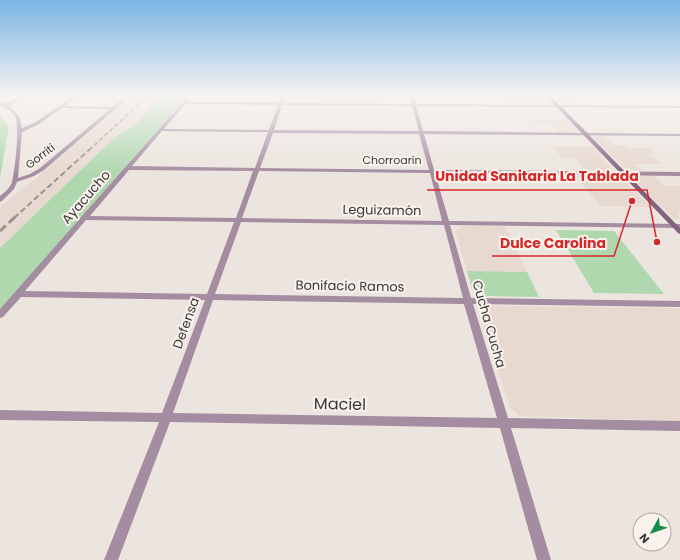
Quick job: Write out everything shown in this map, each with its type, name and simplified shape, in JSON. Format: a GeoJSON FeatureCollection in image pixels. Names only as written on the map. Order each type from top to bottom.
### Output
{"type":"FeatureCollection","features":[{"type":"Feature","properties":{"kind":"street"},"geometry":{"type":"LineString","coordinates":[[15,181],[20,130],[18,121]]}},
{"type":"Feature","properties":{"kind":"street"},"geometry":{"type":"LineString","coordinates":[[20,130],[40,121]]}},
{"type":"Feature","properties":{"kind":"street","name":"Gorriti"},"geometry":{"type":"LineString","coordinates":[[0,200],[12,188],[15,181],[24,179],[37,172],[99,121]]}},
{"type":"Feature","properties":{"kind":"street","name":"Ayacucho"},"geometry":{"type":"LineString","coordinates":[[0,315],[168,121]]}},
{"type":"Feature","properties":{"kind":"street","name":"Defensa"},"geometry":{"type":"LineString","coordinates":[[111,560],[166,418],[274,121]]}},
{"type":"Feature","properties":{"kind":"street","name":"Cucha Cucha"},"geometry":{"type":"LineString","coordinates":[[418,121],[468,301],[544,560]]}},
{"type":"Feature","properties":{"kind":"street"},"geometry":{"type":"LineString","coordinates":[[573,121],[677,225],[680,232]]}},
{"type":"Feature","properties":{"kind":"street"},"geometry":{"type":"LineString","coordinates":[[160,130],[422,134],[680,135]]}},
{"type":"Feature","properties":{"kind":"street","name":"Chorroarín"},"geometry":{"type":"LineString","coordinates":[[128,168],[623,172],[680,174]]}},
{"type":"Feature","properties":{"kind":"street","name":"Leguizamón"},"geometry":{"type":"LineString","coordinates":[[83,218],[677,225]]}},
{"type":"Feature","properties":{"kind":"street","name":"Bonifacio Ramos"},"geometry":{"type":"LineString","coordinates":[[19,294],[680,304]]}},
{"type":"Feature","properties":{"kind":"street","name":"Maciel"},"geometry":{"type":"LineString","coordinates":[[0,415],[680,426]]}},
{"type":"Feature","properties":{"kind":"shaded area"},"geometry":{"type":"Polygon","coordinates":[[[103,121],[138,121],[134,126],[115,137],[0,248],[0,207],[103,121]]]}},
{"type":"Feature","properties":{"kind":"shaded area"},"geometry":{"type":"Polygon","coordinates":[[[531,121],[570,121],[580,132],[559,133],[552,124],[533,124],[531,121]]]}},
{"type":"Feature","properties":{"kind":"shaded area"},"geometry":{"type":"Polygon","coordinates":[[[595,136],[604,136],[613,145],[627,145],[630,148],[649,148],[655,154],[650,154],[661,164],[636,164],[643,171],[627,170],[593,138],[595,136]]]}},
{"type":"Feature","properties":{"kind":"shaded area"},"geometry":{"type":"Polygon","coordinates":[[[552,146],[593,147],[613,170],[585,170],[575,158],[562,158],[552,146]]]}},
{"type":"Feature","properties":{"kind":"shaded area"},"geometry":{"type":"Polygon","coordinates":[[[574,174],[620,176],[651,207],[600,206],[574,174]]]}},
{"type":"Feature","properties":{"kind":"shaded area"},"geometry":{"type":"Polygon","coordinates":[[[654,176],[665,186],[680,186],[680,212],[678,213],[680,219],[673,219],[632,177],[654,176]]]}},
{"type":"Feature","properties":{"kind":"shaded area"},"geometry":{"type":"Polygon","coordinates":[[[461,226],[506,227],[527,272],[467,271],[455,231],[461,226]]]}},
{"type":"Feature","properties":{"kind":"shaded area"},"geometry":{"type":"Polygon","coordinates":[[[488,306],[680,308],[680,421],[519,416],[510,407],[479,311],[488,306]]]}},
{"type":"Feature","properties":{"kind":"green space"},"geometry":{"type":"Polygon","coordinates":[[[0,121],[5,121],[9,126],[0,178],[0,121]]]}},
{"type":"Feature","properties":{"kind":"green space"},"geometry":{"type":"Polygon","coordinates":[[[138,121],[165,121],[0,311],[0,248],[115,137],[134,126],[138,121]]]}},
{"type":"Feature","properties":{"kind":"green space"},"geometry":{"type":"Polygon","coordinates":[[[556,230],[614,231],[664,294],[594,293],[556,230]]]}},
{"type":"Feature","properties":{"kind":"green space"},"geometry":{"type":"Polygon","coordinates":[[[467,271],[527,272],[539,297],[483,296],[472,289],[467,271]]]}},
{"type":"Feature","properties":{"kind":"railway"},"geometry":{"type":"LineString","coordinates":[[89,150],[120,121]]}},
{"type":"Feature","properties":{"kind":"railway"},"geometry":{"type":"LineString","coordinates":[[14,218],[90,149]]}},
{"type":"Feature","properties":{"kind":"railway"},"geometry":{"type":"LineString","coordinates":[[0,231],[15,217]]}},
{"type":"Feature","properties":{"kind":"place","name":"Dulce Carolina"},"geometry":{"type":"Point","coordinates":[632,201]}},
{"type":"Feature","properties":{"kind":"place","name":"Unidad Sanitaria La Tablada"},"geometry":{"type":"Point","coordinates":[657,242]}}]}
